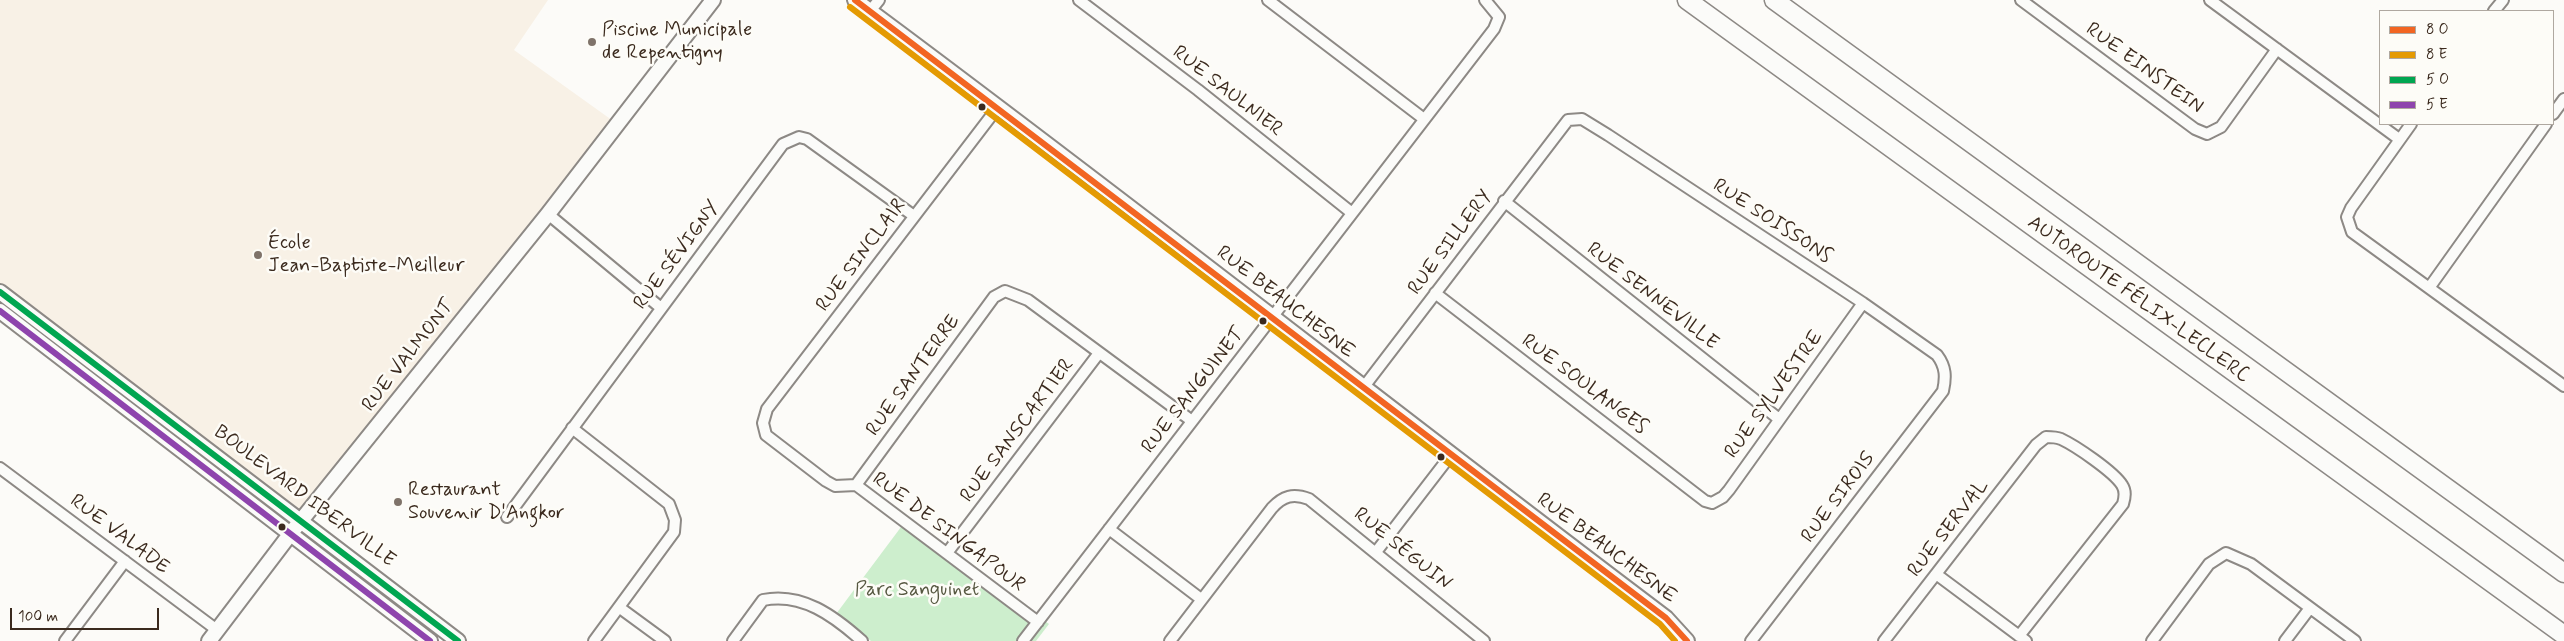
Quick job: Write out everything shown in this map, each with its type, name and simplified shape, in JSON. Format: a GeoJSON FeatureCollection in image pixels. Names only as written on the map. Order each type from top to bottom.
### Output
{"type":"FeatureCollection","features":[{"type":"Feature","properties":{"kind":"highway","name":"AUTOROUTE FÉLIX-LECLERC"},"geometry":{"type":"LineString","coordinates":[[1687,0],[2564,635]]}},
{"type":"Feature","properties":{"kind":"highway","name":"AUTOROUTE FÉLIX-LECLERC"},"geometry":{"type":"LineString","coordinates":[[1774,0],[2564,572]]}},
{"type":"Feature","properties":{"kind":"street","name":"RUE VALMONT"},"geometry":{"type":"LineString","coordinates":[[213,636],[291,533],[381,425],[548,214],[713,0]]}},
{"type":"Feature","properties":{"kind":"street","name":"RUE BEAUCHESNE"},"geometry":{"type":"LineString","coordinates":[[855,0],[1274,318],[1450,456],[1666,618],[1687,641]]}},
{"type":"Feature","properties":{"kind":"street"},"geometry":{"type":"LineString","coordinates":[[870,11],[879,0]]}},
{"type":"Feature","properties":{"kind":"street","name":"RUE SAULNIER"},"geometry":{"type":"LineString","coordinates":[[1079,0],[1198,90],[1352,213]]}},
{"type":"Feature","properties":{"kind":"street"},"geometry":{"type":"LineString","coordinates":[[1268,0],[1424,120]]}},
{"type":"Feature","properties":{"kind":"street","name":"RUE SANGUINET"},"geometry":{"type":"LineString","coordinates":[[1023,641],[1192,421],[1274,318],[1352,213],[1494,29],[1498,17],[1485,0]]}},
{"type":"Feature","properties":{"kind":"street","name":"RUE EINSTEIN"},"geometry":{"type":"LineString","coordinates":[[2021,0],[2195,130],[2207,134],[2220,127],[2277,49]]}},
{"type":"Feature","properties":{"kind":"street"},"geometry":{"type":"LineString","coordinates":[[2210,0],[2379,124]]}},
{"type":"Feature","properties":{"kind":"street"},"geometry":{"type":"LineString","coordinates":[[2495,10],[2503,0]]}},
{"type":"Feature","properties":{"kind":"street"},"geometry":{"type":"LineString","coordinates":[[2554,113],[2564,99]]}},
{"type":"Feature","properties":{"kind":"street","name":"RUE SINCLAIR"},"geometry":{"type":"LineString","coordinates":[[763,429],[767,409],[998,107]]}},
{"type":"Feature","properties":{"kind":"street","name":"RUE SOISSONS"},"geometry":{"type":"LineString","coordinates":[[1568,120],[1582,119],[1608,135],[1863,303],[1937,355],[1943,363],[1945,372]]}},
{"type":"Feature","properties":{"kind":"street","name":"RUE SILLERY"},"geometry":{"type":"LineString","coordinates":[[1363,388],[1504,201],[1568,120]]}},
{"type":"Feature","properties":{"kind":"street"},"geometry":{"type":"LineString","coordinates":[[2380,125],[2399,139]]}},
{"type":"Feature","properties":{"kind":"street"},"geometry":{"type":"LineString","coordinates":[[2410,125],[2351,208],[2347,217],[2352,232],[2564,386]]}},
{"type":"Feature","properties":{"kind":"street"},"geometry":{"type":"LineString","coordinates":[[2429,288],[2545,125]]}},
{"type":"Feature","properties":{"kind":"street","name":"RUE SÉVIGNY"},"geometry":{"type":"LineString","coordinates":[[507,517],[782,144],[799,137],[807,139],[914,216]]}},
{"type":"Feature","properties":{"kind":"street","name":"RUE SENNEVILLE"},"geometry":{"type":"LineString","coordinates":[[1504,201],[1779,419]]}},
{"type":"Feature","properties":{"kind":"street"},"geometry":{"type":"LineString","coordinates":[[548,214],[661,308]]}},
{"type":"Feature","properties":{"kind":"street","name":"RUE SANTERRE"},"geometry":{"type":"LineString","coordinates":[[856,485],[994,297],[1005,291],[1028,300],[1099,353]]}},
{"type":"Feature","properties":{"kind":"street","name":"BOULEVARD IBERVILLE"},"geometry":{"type":"LineString","coordinates":[[0,292],[302,520],[458,641]]}},
{"type":"Feature","properties":{"kind":"street","name":"RUE SOULANGES"},"geometry":{"type":"LineString","coordinates":[[1435,293],[1705,501],[1712,502]]}},
{"type":"Feature","properties":{"kind":"street","name":"RUE SYLVESTRE"},"geometry":{"type":"LineString","coordinates":[[1712,502],[1723,497],[1729,490],[1863,303]]}},
{"type":"Feature","properties":{"kind":"street","name":"BOULEVARD IBERVILLE"},"geometry":{"type":"LineString","coordinates":[[0,312],[430,641]]}},
{"type":"Feature","properties":{"kind":"street"},"geometry":{"type":"LineString","coordinates":[[1099,353],[1192,421]]}},
{"type":"Feature","properties":{"kind":"street","name":"RUE SANSCARTIER"},"geometry":{"type":"LineString","coordinates":[[948,553],[1099,353]]}},
{"type":"Feature","properties":{"kind":"street","name":"RUE SIROIS"},"geometry":{"type":"LineString","coordinates":[[1751,641],[1942,391],[1945,372]]}},
{"type":"Feature","properties":{"kind":"street"},"geometry":{"type":"LineString","coordinates":[[115,400],[124,387]]}},
{"type":"Feature","properties":{"kind":"street"},"geometry":{"type":"LineString","coordinates":[[572,428],[669,504],[674,520],[674,532],[594,641]]}},
{"type":"Feature","properties":{"kind":"street","name":"RUE DE SINGAPOUR"},"geometry":{"type":"LineString","coordinates":[[763,429],[766,435],[826,481],[835,486],[856,485],[1038,622]]}},
{"type":"Feature","properties":{"kind":"street","name":"RUE SERVAL"},"geometry":{"type":"LineString","coordinates":[[1884,641],[2042,439],[2053,437],[2073,446],[2122,484],[2125,498],[2123,504],[2023,638]]}},
{"type":"Feature","properties":{"kind":"street"},"geometry":{"type":"LineString","coordinates":[[1376,552],[1450,456]]}},
{"type":"Feature","properties":{"kind":"street","name":"RUE VALADE"},"geometry":{"type":"LineString","coordinates":[[0,468],[125,561],[213,636]]}},
{"type":"Feature","properties":{"kind":"street","name":"RUE SÉGUIN"},"geometry":{"type":"LineString","coordinates":[[1201,599],[1272,508],[1281,499],[1293,495],[1309,499],[1484,641]]}},
{"type":"Feature","properties":{"kind":"street"},"geometry":{"type":"LineString","coordinates":[[1109,529],[1201,599],[1170,641]]}},
{"type":"Feature","properties":{"kind":"street"},"geometry":{"type":"LineString","coordinates":[[2152,641],[2209,564],[2226,553],[2251,564],[2356,641]]}},
{"type":"Feature","properties":{"kind":"street"},"geometry":{"type":"LineString","coordinates":[[65,641],[125,561]]}},
{"type":"Feature","properties":{"kind":"street"},"geometry":{"type":"LineString","coordinates":[[1936,574],[2023,638]]}},
{"type":"Feature","properties":{"kind":"street"},"geometry":{"type":"LineString","coordinates":[[733,641],[763,600],[775,597],[805,602],[826,613],[862,641]]}},
{"type":"Feature","properties":{"kind":"street"},"geometry":{"type":"LineString","coordinates":[[620,608],[665,641]]}},
{"type":"Feature","properties":{"kind":"street"},"geometry":{"type":"LineString","coordinates":[[2285,641],[2310,608]]}},
{"type":"Feature","properties":{"kind":"shaded area","name":"École Jean-Baptiste-Meilleur"},"geometry":{"type":"Polygon","coordinates":[[[0,0],[548,0],[514,50],[616,123],[302,520],[0,287],[0,0]]]}},
{"type":"Feature","properties":{"kind":"green space","name":"Parc Sanguinet"},"geometry":{"type":"Polygon","coordinates":[[[907,519],[1049,624],[1036,641],[871,641],[836,614],[907,519]]]}},
{"type":"Feature","properties":{"kind":"transit line"},"geometry":{"type":"LineString","coordinates":[[855,0],[1666,618],[1687,641]]}},
{"type":"Feature","properties":{"kind":"transit line"},"geometry":{"type":"LineString","coordinates":[[850,7],[1660,624],[1675,641]]}},
{"type":"Feature","properties":{"kind":"transit line"},"geometry":{"type":"LineString","coordinates":[[0,292],[458,641]]}},
{"type":"Feature","properties":{"kind":"transit line"},"geometry":{"type":"LineString","coordinates":[[0,311],[430,641]]}},
{"type":"Feature","properties":{"kind":"place","name":"Piscine Municipale de Repentigny"},"geometry":{"type":"Point","coordinates":[592,42]}},
{"type":"Feature","properties":{"kind":"place","name":"École Jean-Baptiste-Meilleur"},"geometry":{"type":"Point","coordinates":[258,255]}},
{"type":"Feature","properties":{"kind":"place","name":"Restaurant Souvenir D'Angkor"},"geometry":{"type":"Point","coordinates":[398,502]}}]}
